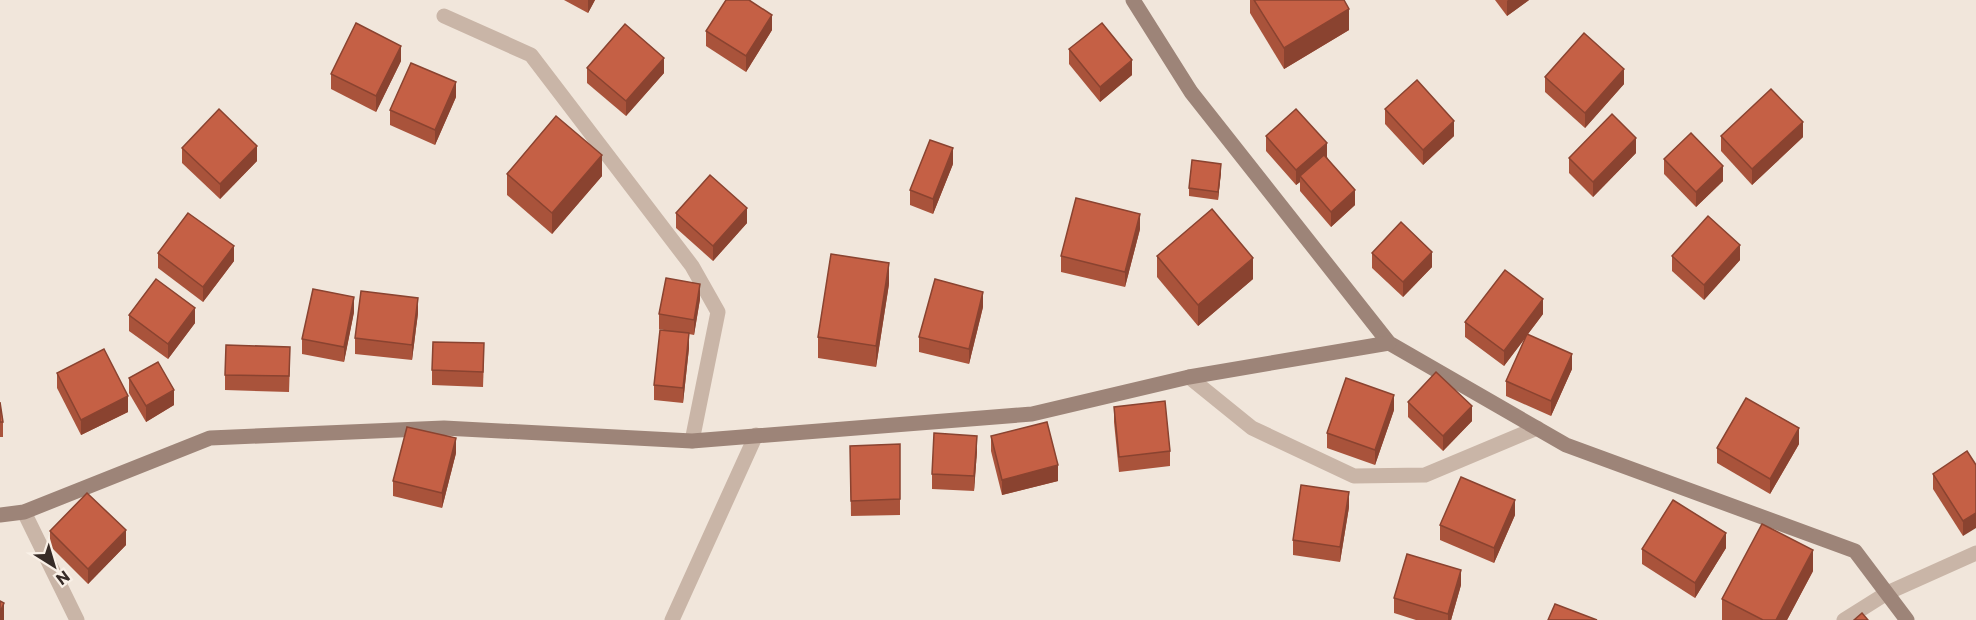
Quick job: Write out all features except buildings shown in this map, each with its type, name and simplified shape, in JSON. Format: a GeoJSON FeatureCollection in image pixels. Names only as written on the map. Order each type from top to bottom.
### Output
{"type":"FeatureCollection","features":[{"type":"Feature","properties":{"kind":"street"},"geometry":{"type":"LineString","coordinates":[[1133,0],[1191,92],[1389,343],[1566,445],[1854,551],[1907,620]]}},
{"type":"Feature","properties":{"kind":"street"},"geometry":{"type":"LineString","coordinates":[[444,16],[531,55],[598,141],[697,276],[718,312],[692,441]]}},
{"type":"Feature","properties":{"kind":"street"},"geometry":{"type":"LineString","coordinates":[[0,515],[24,512],[210,438],[444,428],[692,441],[1032,414],[1190,377],[1389,343]]}},
{"type":"Feature","properties":{"kind":"street"},"geometry":{"type":"LineString","coordinates":[[1190,377],[1252,428],[1354,476],[1425,475],[1537,428]]}},
{"type":"Feature","properties":{"kind":"street"},"geometry":{"type":"LineString","coordinates":[[672,620],[756,435]]}},
{"type":"Feature","properties":{"kind":"street"},"geometry":{"type":"LineString","coordinates":[[24,512],[77,620]]}},
{"type":"Feature","properties":{"kind":"street"},"geometry":{"type":"LineString","coordinates":[[1844,620],[1887,593],[1976,553]]}}]}
